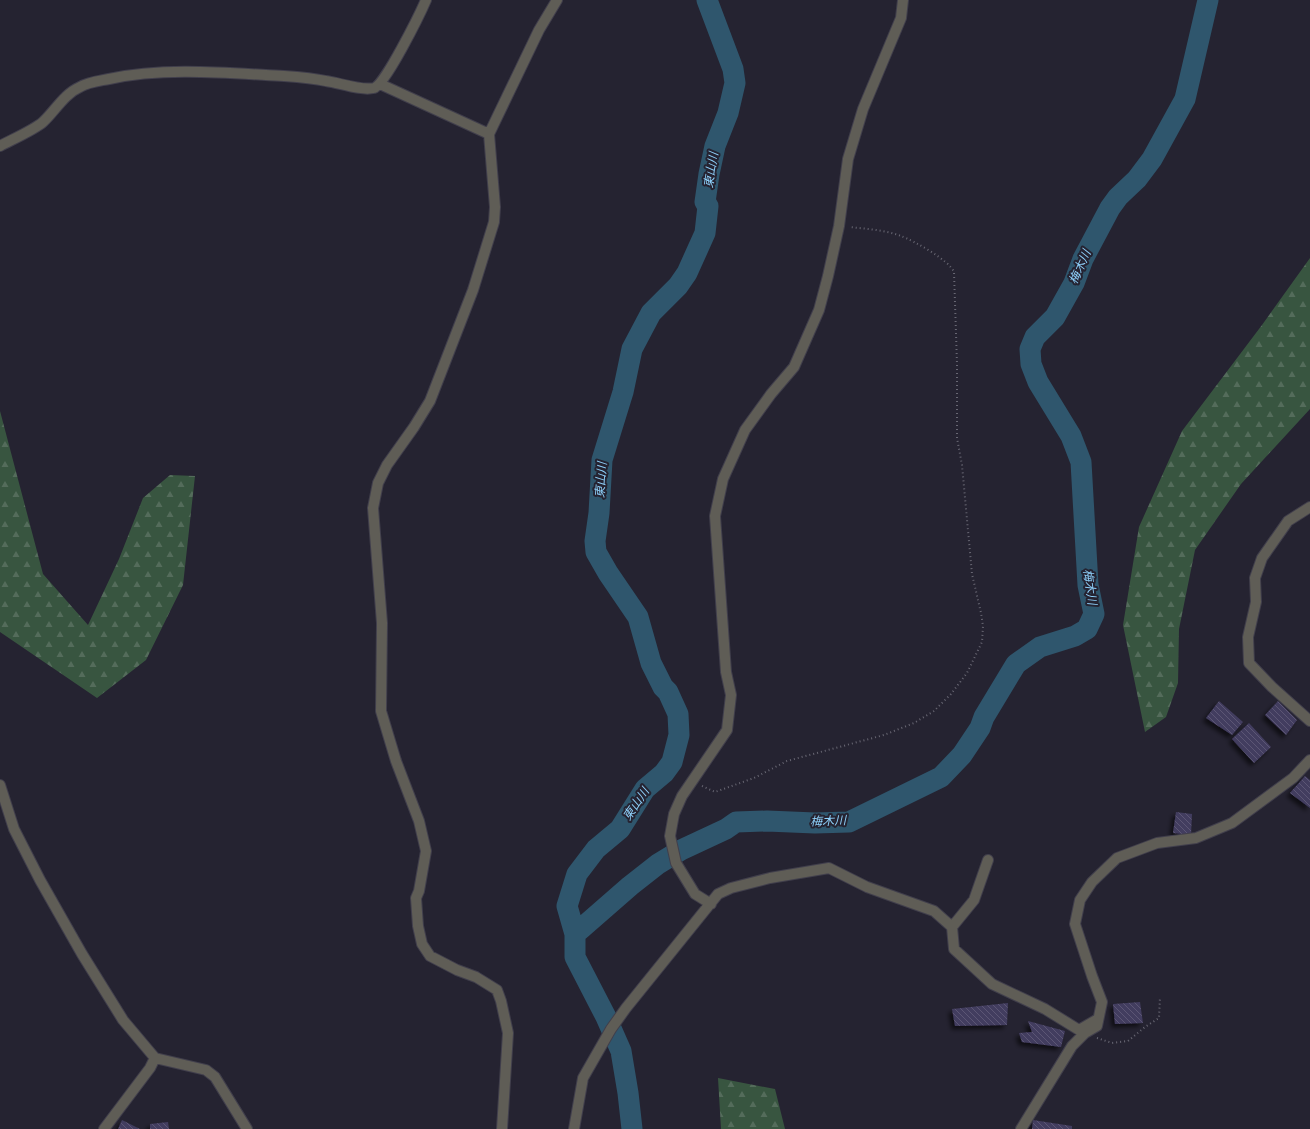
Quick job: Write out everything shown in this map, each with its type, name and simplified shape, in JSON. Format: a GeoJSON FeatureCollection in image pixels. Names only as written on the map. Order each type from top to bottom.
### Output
{"type":"FeatureCollection","features":[{"type":"Feature","properties":{"kind":"street"},"geometry":{"type":"LineString","coordinates":[[0,146],[42,123],[64,99],[79,87],[117,77],[147,73],[177,72],[241,74],[294,77],[375,88],[380,84],[389,70],[419,17],[426,0]]}},
{"type":"Feature","properties":{"kind":"street"},"geometry":{"type":"LineString","coordinates":[[502,1129],[508,1033],[497,990],[476,977],[457,970],[430,956],[422,944],[418,926],[416,898],[426,851],[419,821],[396,761],[381,711],[382,622],[373,508],[378,483],[387,465],[414,427],[430,400],[476,282],[494,222],[495,207],[489,134],[539,30],[556,0]]}},
{"type":"Feature","properties":{"kind":"street"},"geometry":{"type":"LineString","coordinates":[[710,904],[695,894],[676,863],[670,836],[674,814],[682,796],[727,730],[730,695],[726,672],[715,516],[723,479],[745,430],[771,394],[794,367],[819,310],[839,226],[848,159],[863,109],[901,18],[903,0]]}},
{"type":"Feature","properties":{"kind":"street"},"geometry":{"type":"LineString","coordinates":[[380,84],[489,134]]}},
{"type":"Feature","properties":{"kind":"street"},"geometry":{"type":"LineString","coordinates":[[1310,507],[1288,521],[1262,558],[1254,578],[1256,602],[1248,637],[1249,663],[1272,687],[1310,720]]}},
{"type":"Feature","properties":{"kind":"street"},"geometry":{"type":"LineString","coordinates":[[1021,1129],[1072,1046],[1085,1033],[1097,1026],[1102,1002],[1075,924],[1080,900],[1092,882],[1117,858],[1157,843],[1196,838],[1232,824],[1293,778],[1310,760]]}},
{"type":"Feature","properties":{"kind":"street"},"geometry":{"type":"LineString","coordinates":[[0,785],[14,829],[82,954],[123,1020],[155,1058],[206,1070],[215,1077],[247,1129]]}},
{"type":"Feature","properties":{"kind":"street"},"geometry":{"type":"LineString","coordinates":[[988,860],[974,900],[952,926],[954,949],[992,984],[1045,1009],[1079,1030],[1098,1019]]}},
{"type":"Feature","properties":{"kind":"street"},"geometry":{"type":"LineString","coordinates":[[574,1129],[583,1078],[612,1029],[626,1008],[718,894],[731,888],[770,878],[829,868],[867,887],[934,911],[952,926]]}},
{"type":"Feature","properties":{"kind":"street"},"geometry":{"type":"LineString","coordinates":[[104,1129],[150,1068],[155,1058]]}},
{"type":"Feature","properties":{"kind":"path"},"geometry":{"type":"LineString","coordinates":[[692,781],[715,792],[754,778],[788,761],[884,734],[914,723],[934,711],[951,694],[966,674],[982,642],[983,626],[972,574],[962,465],[957,438],[958,364],[954,272],[952,267],[941,258],[901,236],[879,230],[839,226]]}},
{"type":"Feature","properties":{"kind":"path"},"geometry":{"type":"LineString","coordinates":[[1085,1033],[1112,1043],[1128,1041],[1145,1027],[1160,1018],[1160,997]]}},
{"type":"Feature","properties":{"kind":"green space"},"geometry":{"type":"Polygon","coordinates":[[[1310,258],[1310,409],[1241,484],[1195,550],[1179,629],[1178,683],[1166,717],[1145,732],[1123,625],[1139,527],[1182,431],[1262,325],[1310,258]]]}},
{"type":"Feature","properties":{"kind":"green space"},"geometry":{"type":"Polygon","coordinates":[[[0,411],[43,574],[88,625],[119,559],[143,498],[170,475],[195,476],[183,585],[146,660],[97,698],[0,632],[0,411]]]}},
{"type":"Feature","properties":{"kind":"green space"},"geometry":{"type":"Polygon","coordinates":[[[718,1078],[775,1089],[785,1129],[721,1129],[718,1078]]]}},
{"type":"Feature","properties":{"kind":"building"},"geometry":{"type":"Polygon","coordinates":[[[1219,701],[1243,722],[1232,735],[1206,718],[1219,701]]]}},
{"type":"Feature","properties":{"kind":"building"},"geometry":{"type":"Polygon","coordinates":[[[1278,701],[1297,720],[1286,735],[1265,715],[1278,701]]]}},
{"type":"Feature","properties":{"kind":"building"},"geometry":{"type":"Polygon","coordinates":[[[1249,723],[1271,747],[1254,763],[1232,739],[1249,723]]]}},
{"type":"Feature","properties":{"kind":"building"},"geometry":{"type":"Polygon","coordinates":[[[1305,776],[1310,780],[1310,808],[1290,793],[1305,776]]]}},
{"type":"Feature","properties":{"kind":"building"},"geometry":{"type":"Polygon","coordinates":[[[1176,812],[1192,814],[1191,835],[1173,833],[1176,812]]]}},
{"type":"Feature","properties":{"kind":"building"},"geometry":{"type":"Polygon","coordinates":[[[1140,1002],[1143,1023],[1115,1024],[1113,1004],[1140,1002]]]}},
{"type":"Feature","properties":{"kind":"building"},"geometry":{"type":"Polygon","coordinates":[[[1008,1003],[1007,1025],[955,1026],[952,1009],[1008,1003]]]}},
{"type":"Feature","properties":{"kind":"building"},"geometry":{"type":"Polygon","coordinates":[[[1028,1021],[1065,1031],[1061,1047],[1022,1042],[1019,1033],[1032,1032],[1028,1021]]]}},
{"type":"Feature","properties":{"kind":"building"},"geometry":{"type":"Polygon","coordinates":[[[122,1120],[140,1129],[118,1129],[122,1120]]]}},
{"type":"Feature","properties":{"kind":"building"},"geometry":{"type":"Polygon","coordinates":[[[1033,1120],[1072,1126],[1072,1129],[1032,1129],[1033,1120]]]}},
{"type":"Feature","properties":{"kind":"building"},"geometry":{"type":"Polygon","coordinates":[[[168,1122],[169,1129],[150,1129],[150,1124],[168,1122]]]}},
{"type":"Feature","properties":{"kind":"waterway","name":"東山川"},"geometry":{"type":"LineString","coordinates":[[632,1129],[621,1051],[606,1017],[575,957],[575,934],[567,906],[577,874],[596,849],[620,829],[645,789],[664,773],[672,762],[679,735],[678,714],[668,692],[663,687],[651,663],[638,617],[608,573],[596,552],[595,541],[599,513],[602,460],[623,392],[632,349],[651,313],[678,286],[687,273],[705,233],[708,206],[705,202],[709,174],[715,146],[728,113],[735,83],[733,69],[707,0]]}},
{"type":"Feature","properties":{"kind":"waterway","name":"梅木川"},"geometry":{"type":"LineString","coordinates":[[575,934],[630,886],[658,864],[681,850],[726,829],[736,822],[849,822],[941,777],[962,755],[980,728],[984,717],[1016,664],[1040,647],[1075,636],[1087,629],[1094,614],[1088,585],[1081,462],[1071,436],[1038,382],[1031,364],[1030,349],[1035,337],[1055,317],[1074,283],[1083,259],[1110,208],[1118,197],[1137,179],[1152,159],[1185,99],[1208,0]]}}]}
